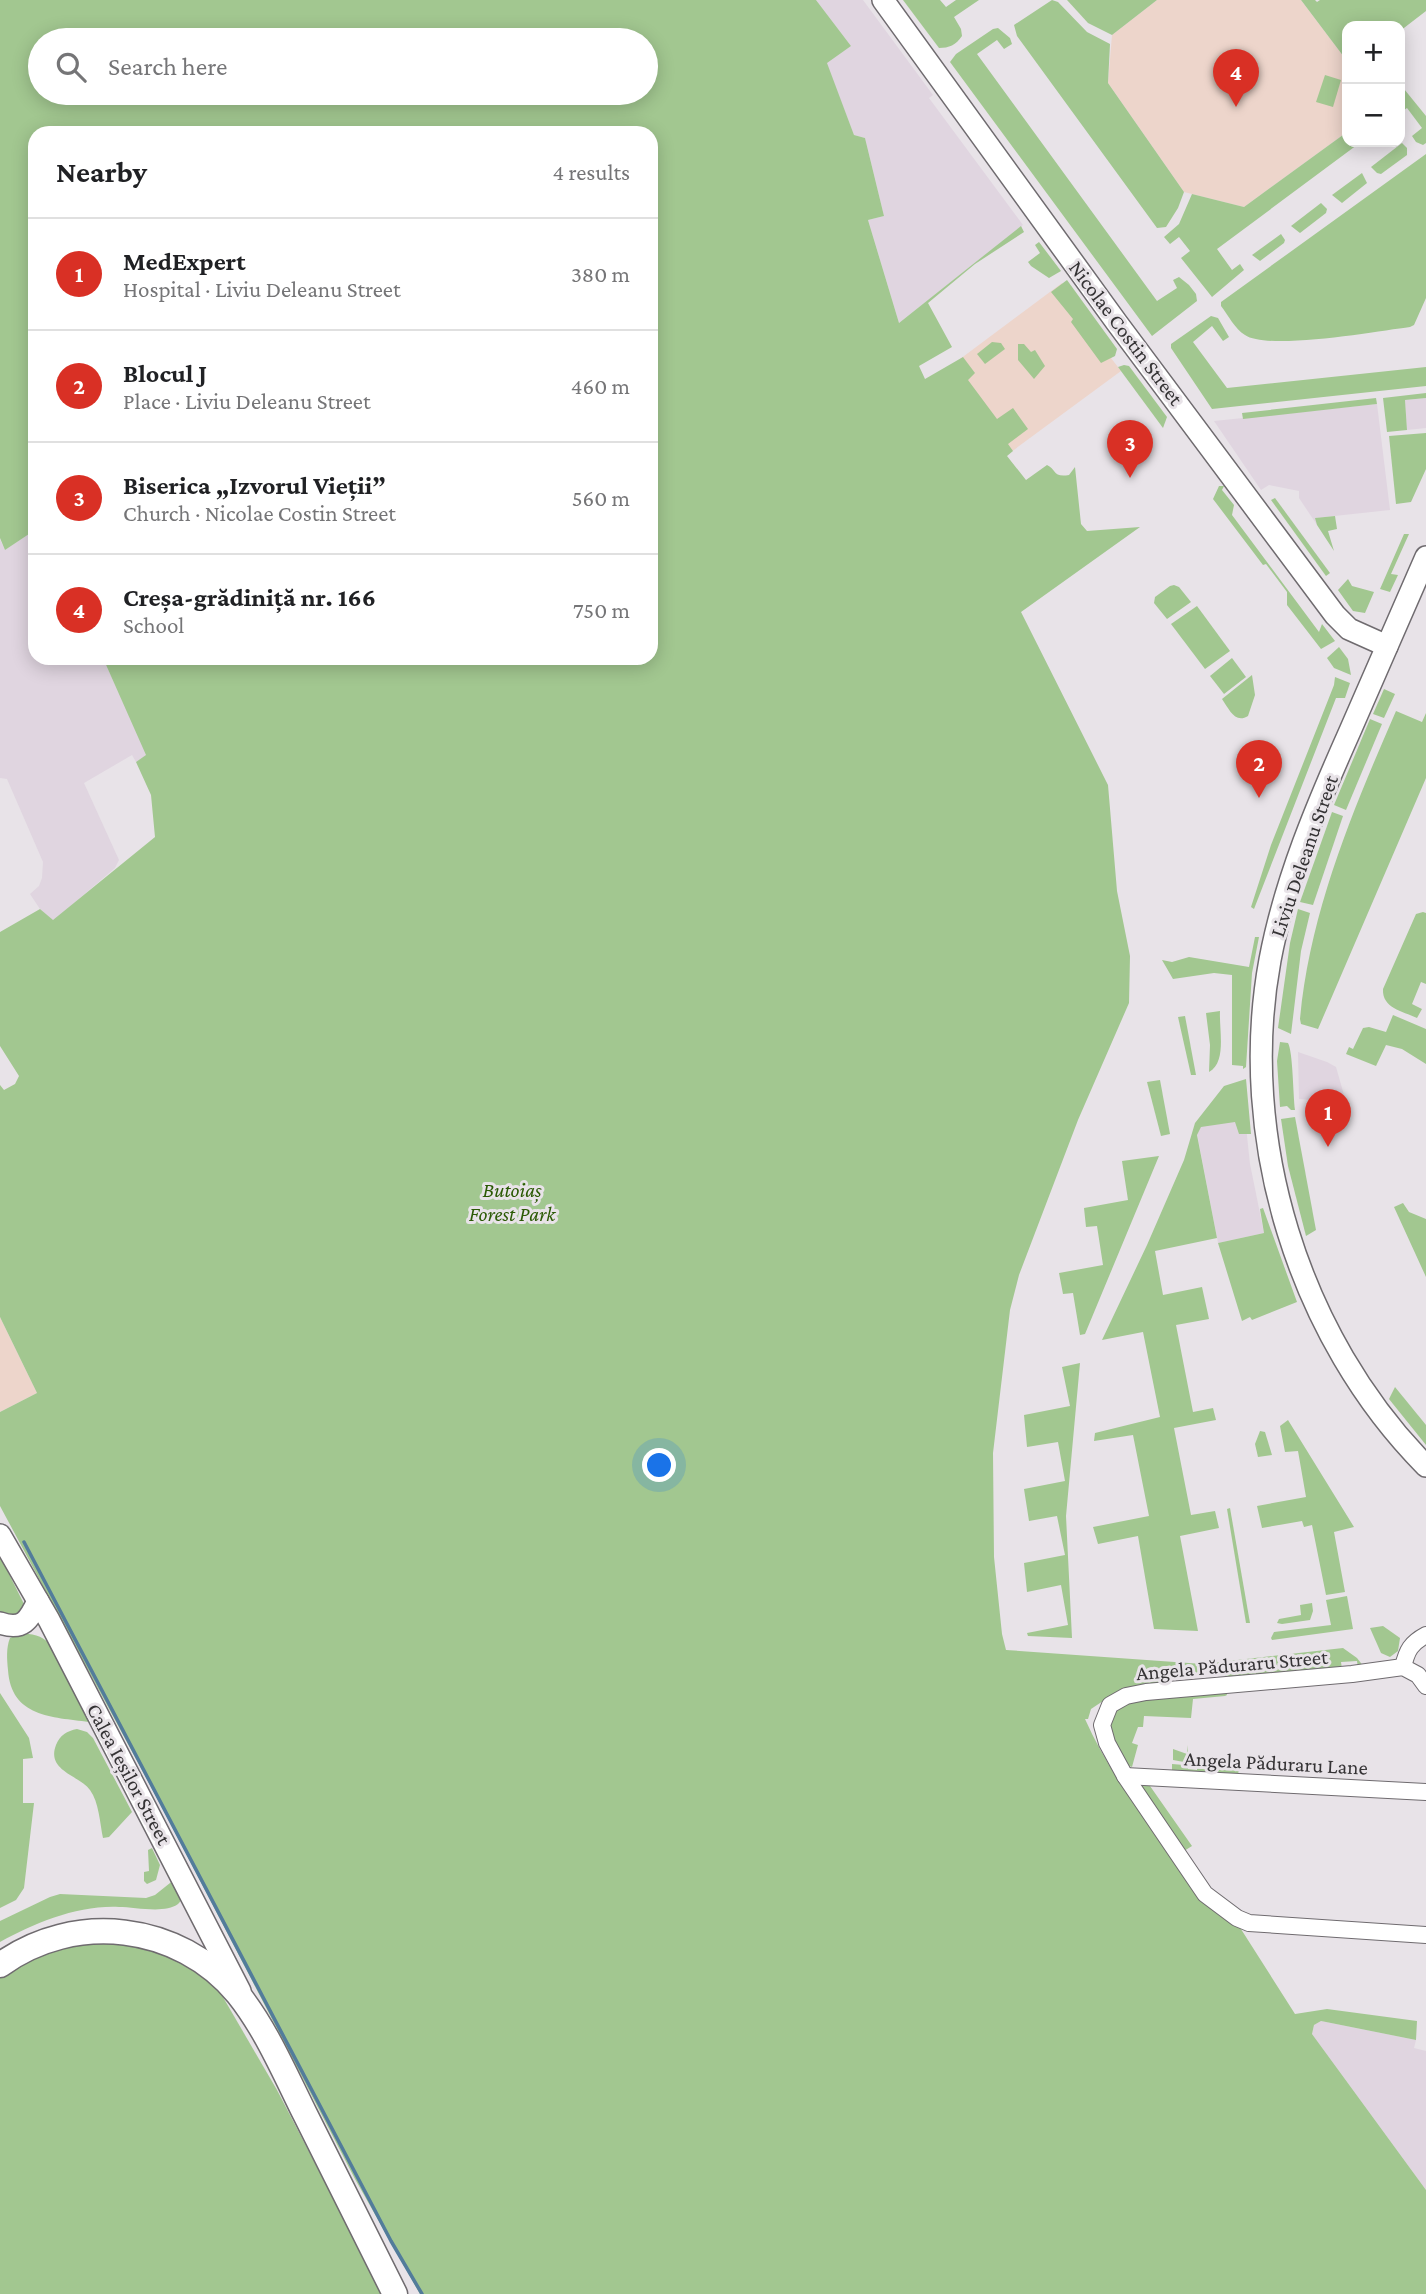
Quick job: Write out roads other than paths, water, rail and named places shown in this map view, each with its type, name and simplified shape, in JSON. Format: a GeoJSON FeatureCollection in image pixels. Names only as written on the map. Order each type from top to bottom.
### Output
{"type":"FeatureCollection","features":[{"type":"Feature","properties":{"kind":"highway"},"geometry":{"type":"LineString","coordinates":[[0,1965],[34,1945],[58,1936],[82,1931],[132,1933],[156,1938],[201,1961],[221,1976],[252,2015],[284,2071],[393,2287]]}},
{"type":"Feature","properties":{"kind":"main road","name":"Nicolae Costin Street"},"geometry":{"type":"LineString","coordinates":[[883,0],[1117,323],[1335,615],[1349,629],[1387,646]]}},
{"type":"Feature","properties":{"kind":"main road","name":"Liviu Deleanu Street"},"geometry":{"type":"LineString","coordinates":[[1426,557],[1323,793],[1284,905],[1266,986],[1263,1029],[1264,1101],[1278,1195],[1290,1236],[1318,1310],[1336,1346],[1375,1405],[1426,1466]]}},
{"type":"Feature","properties":{"kind":"main road","name":"Calea Ieșilor Street"},"geometry":{"type":"LineString","coordinates":[[0,1535],[38,1601],[172,1856],[252,2015]]}},
{"type":"Feature","properties":{"kind":"main road"},"geometry":{"type":"LineString","coordinates":[[0,1623],[13,1626],[22,1624],[33,1613],[38,1601]]}},
{"type":"Feature","properties":{"kind":"street"},"geometry":{"type":"LineString","coordinates":[[1426,1635],[1415,1641],[1407,1650],[1403,1667],[1418,1675],[1426,1686]]}},
{"type":"Feature","properties":{"kind":"street","name":"Angela Păduraru Street"},"geometry":{"type":"LineString","coordinates":[[1403,1667],[1146,1692],[1126,1696],[1110,1705],[1102,1726],[1107,1743],[1125,1776],[1205,1894],[1237,1918],[1249,1923],[1426,1935]]}},
{"type":"Feature","properties":{"kind":"street","name":"Angela Păduraru Lane"},"geometry":{"type":"LineString","coordinates":[[1125,1776],[1426,1791]]}},
{"type":"Feature","properties":{"kind":"waterway"},"geometry":{"type":"LineString","coordinates":[[24,1542],[391,2241],[422,2294]]}},
{"type":"Feature","properties":{"kind":"place","name":"Creșa-grădiniță nr. 166"},"geometry":{"type":"Point","coordinates":[1236,107]}},
{"type":"Feature","properties":{"kind":"place","name":"Biserica „Izvorul Vieții”"},"geometry":{"type":"Point","coordinates":[1130,478]}},
{"type":"Feature","properties":{"kind":"place","name":"Blocul J"},"geometry":{"type":"Point","coordinates":[1259,798]}},
{"type":"Feature","properties":{"kind":"place","name":"MedExpert"},"geometry":{"type":"Point","coordinates":[1328,1147]}},
{"type":"Feature","properties":{"kind":"park label","name":"Butoiaș Forest Park"},"geometry":{"type":"Point","coordinates":[512,1202]}}]}
